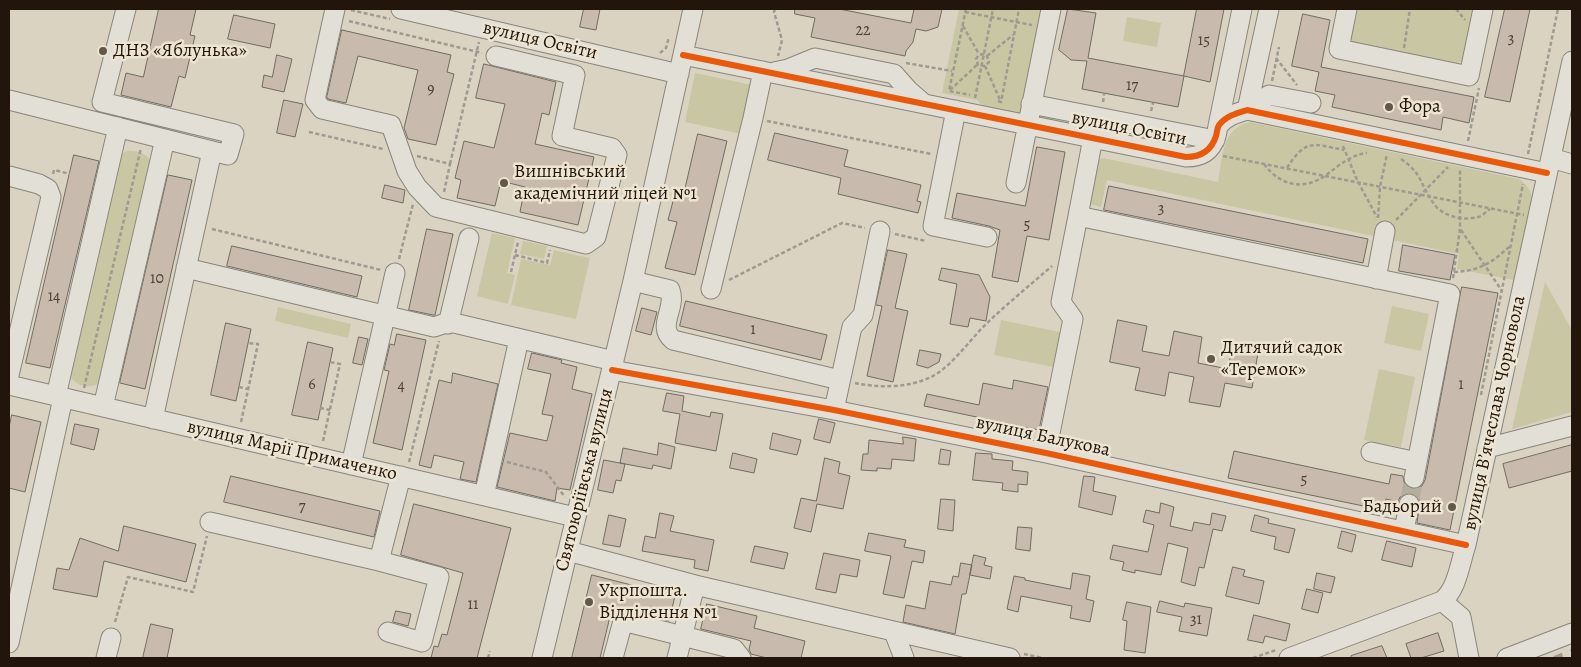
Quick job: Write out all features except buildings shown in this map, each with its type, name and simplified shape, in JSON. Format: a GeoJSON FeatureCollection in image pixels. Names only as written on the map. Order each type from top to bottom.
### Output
{"type":"FeatureCollection","features":[{"type":"Feature","properties":{"kind":"street"},"geometry":{"type":"LineString","coordinates":[[9,100],[228,155],[234,134],[102,102],[126,9]]}},
{"type":"Feature","properties":{"kind":"street","name":"вулиця Освіти"},"geometry":{"type":"LineString","coordinates":[[401,9],[678,74]]}},
{"type":"Feature","properties":{"kind":"street","name":"Святоюріївська вулиця"},"geometry":{"type":"LineString","coordinates":[[542,658],[633,281],[693,9]]}},
{"type":"Feature","properties":{"kind":"street"},"geometry":{"type":"LineString","coordinates":[[1016,183],[1051,9]]}},
{"type":"Feature","properties":{"kind":"street"},"geometry":{"type":"LineString","coordinates":[[1030,112],[1213,139],[1242,9]]}},
{"type":"Feature","properties":{"kind":"street"},"geometry":{"type":"LineString","coordinates":[[1268,9],[1247,110],[1336,128],[1385,149],[1460,155],[1525,169],[1572,164]]}},
{"type":"Feature","properties":{"kind":"street"},"geometry":{"type":"LineString","coordinates":[[1347,9],[1339,49],[1469,76],[1483,9]]}},
{"type":"Feature","properties":{"kind":"street"},"geometry":{"type":"LineString","coordinates":[[334,13],[315,100],[322,108],[391,125],[407,171],[418,188],[436,207],[586,244],[596,237],[617,155],[612,148],[562,136],[575,74],[496,56]]}},
{"type":"Feature","properties":{"kind":"street","name":"вулиця Освіти"},"geometry":{"type":"LineString","coordinates":[[683,55],[771,67],[926,104],[1030,112],[1093,138],[1186,157],[1196,157],[1231,116],[1247,110],[1269,95]]}},
{"type":"Feature","properties":{"kind":"street","name":"вулиця Вʼячеслава Чорновола"},"geometry":{"type":"LineString","coordinates":[[1442,601],[1448,597],[1453,587],[1466,545],[1572,61]]}},
{"type":"Feature","properties":{"kind":"street"},"geometry":{"type":"LineString","coordinates":[[711,289],[753,118],[771,67]]}},
{"type":"Feature","properties":{"kind":"street"},"geometry":{"type":"LineString","coordinates":[[1269,95],[1311,103]]}},
{"type":"Feature","properties":{"kind":"street"},"geometry":{"type":"LineString","coordinates":[[968,107],[946,157],[933,226],[987,237]]}},
{"type":"Feature","properties":{"kind":"street"},"geometry":{"type":"LineString","coordinates":[[9,643],[118,127]]}},
{"type":"Feature","properties":{"kind":"street"},"geometry":{"type":"LineString","coordinates":[[1046,453],[1073,319],[1061,302],[1093,138]]}},
{"type":"Feature","properties":{"kind":"street"},"geometry":{"type":"LineString","coordinates":[[103,407],[165,139]]}},
{"type":"Feature","properties":{"kind":"street"},"geometry":{"type":"LineString","coordinates":[[152,419],[212,151]]}},
{"type":"Feature","properties":{"kind":"street"},"geometry":{"type":"LineString","coordinates":[[9,176],[39,184],[48,189],[51,197],[9,375]]}},
{"type":"Feature","properties":{"kind":"street"},"geometry":{"type":"LineString","coordinates":[[1078,216],[1450,294],[1416,470],[1371,452]]}},
{"type":"Feature","properties":{"kind":"street"},"geometry":{"type":"LineString","coordinates":[[1376,279],[1382,225]]}},
{"type":"Feature","properties":{"kind":"street"},"geometry":{"type":"LineString","coordinates":[[834,410],[852,327],[863,315],[880,231]]}},
{"type":"Feature","properties":{"kind":"street"},"geometry":{"type":"LineString","coordinates":[[445,324],[469,238]]}},
{"type":"Feature","properties":{"kind":"street","name":"вулиця Балукова"},"geometry":{"type":"LineString","coordinates":[[186,268],[434,327],[454,323],[613,365],[1046,453],[1466,545]]}},
{"type":"Feature","properties":{"kind":"street"},"geometry":{"type":"LineString","coordinates":[[351,465],[395,273]]}},
{"type":"Feature","properties":{"kind":"street"},"geometry":{"type":"LineString","coordinates":[[633,281],[670,290],[673,297],[666,328],[667,335],[673,340],[840,380]]}},
{"type":"Feature","properties":{"kind":"street"},"geometry":{"type":"LineString","coordinates":[[486,487],[519,339]]}},
{"type":"Feature","properties":{"kind":"street","name":"вулиця Марії Примаченко"},"geometry":{"type":"LineString","coordinates":[[9,385],[351,465],[404,472],[576,512]]}},
{"type":"Feature","properties":{"kind":"street"},"geometry":{"type":"LineString","coordinates":[[1487,448],[1572,426]]}},
{"type":"Feature","properties":{"kind":"street"},"geometry":{"type":"LineString","coordinates":[[379,561],[404,472]]}},
{"type":"Feature","properties":{"kind":"street"},"geometry":{"type":"LineString","coordinates":[[1404,531],[1409,504]]}},
{"type":"Feature","properties":{"kind":"street"},"geometry":{"type":"LineString","coordinates":[[210,522],[379,561],[439,577],[422,642],[388,632]]}},
{"type":"Feature","properties":{"kind":"street"},"geometry":{"type":"LineString","coordinates":[[568,551],[694,585],[1010,658]]}},
{"type":"Feature","properties":{"kind":"street"},"geometry":{"type":"LineString","coordinates":[[677,658],[694,585]]}},
{"type":"Feature","properties":{"kind":"street"},"geometry":{"type":"LineString","coordinates":[[1289,658],[1442,601],[1461,617],[1469,658]]}},
{"type":"Feature","properties":{"kind":"street"},"geometry":{"type":"LineString","coordinates":[[613,658],[623,621],[734,649],[741,658]]}},
{"type":"Feature","properties":{"kind":"street"},"geometry":{"type":"LineString","coordinates":[[894,632],[904,658]]}},
{"type":"Feature","properties":{"kind":"street"},"geometry":{"type":"LineString","coordinates":[[1507,658],[1572,633]]}},
{"type":"Feature","properties":{"kind":"street"},"geometry":{"type":"LineString","coordinates":[[106,658],[111,638]]}},
{"type":"Feature","properties":{"kind":"path"},"geometry":{"type":"LineString","coordinates":[[771,67],[782,40],[774,9]]}},
{"type":"Feature","properties":{"kind":"path"},"geometry":{"type":"LineString","coordinates":[[948,91],[968,107],[983,66],[993,9]]}},
{"type":"Feature","properties":{"kind":"path"},"geometry":{"type":"LineString","coordinates":[[1001,102],[1019,9]]}},
{"type":"Feature","properties":{"kind":"path"},"geometry":{"type":"LineString","coordinates":[[1481,395],[1558,9]]}},
{"type":"Feature","properties":{"kind":"path"},"geometry":{"type":"LineString","coordinates":[[948,91],[965,10],[1047,28]]}},
{"type":"Feature","properties":{"kind":"path"},"geometry":{"type":"LineString","coordinates":[[334,13],[496,56]]}},
{"type":"Feature","properties":{"kind":"path"},"geometry":{"type":"LineString","coordinates":[[963,25],[979,54]]}},
{"type":"Feature","properties":{"kind":"path"},"geometry":{"type":"LineString","coordinates":[[987,56],[1013,34]]}},
{"type":"Feature","properties":{"kind":"path"},"geometry":{"type":"LineString","coordinates":[[659,55],[666,48],[669,37]]}},
{"type":"Feature","properties":{"kind":"path"},"geometry":{"type":"LineString","coordinates":[[1269,95],[1280,38]]}},
{"type":"Feature","properties":{"kind":"path"},"geometry":{"type":"LineString","coordinates":[[446,199],[444,191],[479,40]]}},
{"type":"Feature","properties":{"kind":"path"},"geometry":{"type":"LineString","coordinates":[[978,65],[983,66],[989,62],[987,56],[979,54]]}},
{"type":"Feature","properties":{"kind":"path"},"geometry":{"type":"LineString","coordinates":[[978,65],[976,59],[979,54]]}},
{"type":"Feature","properties":{"kind":"path"},"geometry":{"type":"LineString","coordinates":[[1276,58],[1311,103]]}},
{"type":"Feature","properties":{"kind":"path"},"geometry":{"type":"LineString","coordinates":[[948,91],[978,65]]}},
{"type":"Feature","properties":{"kind":"path"},"geometry":{"type":"LineString","coordinates":[[983,66],[1001,102]]}},
{"type":"Feature","properties":{"kind":"path"},"geometry":{"type":"LineString","coordinates":[[1382,225],[1426,190],[1460,155],[1469,140],[1480,89],[1469,76]]}},
{"type":"Feature","properties":{"kind":"path"},"geometry":{"type":"LineString","coordinates":[[992,100],[1030,112]]}},
{"type":"Feature","properties":{"kind":"path"},"geometry":{"type":"LineString","coordinates":[[753,118],[946,157]]}},
{"type":"Feature","properties":{"kind":"path"},"geometry":{"type":"LineString","coordinates":[[1336,128],[1358,182],[1382,225]]}},
{"type":"Feature","properties":{"kind":"path"},"geometry":{"type":"LineString","coordinates":[[309,132],[450,164]]}},
{"type":"Feature","properties":{"kind":"path"},"geometry":{"type":"LineString","coordinates":[[82,393],[144,134]]}},
{"type":"Feature","properties":{"kind":"path"},"geometry":{"type":"LineString","coordinates":[[1213,139],[1263,163],[1528,216]]}},
{"type":"Feature","properties":{"kind":"path"},"geometry":{"type":"LineString","coordinates":[[1287,168],[1295,155],[1304,147],[1315,144],[1345,150]]}},
{"type":"Feature","properties":{"kind":"path"},"geometry":{"type":"LineString","coordinates":[[1382,225],[1380,186],[1385,149],[1413,168],[1422,180],[1435,206],[1447,214],[1460,218],[1481,215],[1490,208]]}},
{"type":"Feature","properties":{"kind":"path"},"geometry":{"type":"LineString","coordinates":[[1263,163],[1271,174],[1279,180],[1291,184],[1306,184],[1326,176],[1348,158],[1372,152]]}},
{"type":"Feature","properties":{"kind":"path"},"geometry":{"type":"LineString","coordinates":[[1450,294],[1460,228],[1460,155]]}},
{"type":"Feature","properties":{"kind":"path"},"geometry":{"type":"LineString","coordinates":[[196,225],[395,273],[418,188]]}},
{"type":"Feature","properties":{"kind":"path"},"geometry":{"type":"LineString","coordinates":[[711,289],[842,223],[929,241],[933,226]]}},
{"type":"Feature","properties":{"kind":"path"},"geometry":{"type":"LineString","coordinates":[[1460,228],[1502,292]]}},
{"type":"Feature","properties":{"kind":"path"},"geometry":{"type":"LineString","coordinates":[[515,255],[547,263],[551,243]]}},
{"type":"Feature","properties":{"kind":"path"},"geometry":{"type":"LineString","coordinates":[[1454,272],[1485,266],[1498,258],[1511,245]]}},
{"type":"Feature","properties":{"kind":"path"},"geometry":{"type":"LineString","coordinates":[[840,380],[872,386],[883,386],[909,384],[932,377],[955,358],[986,324],[1055,263],[1071,256]]}},
{"type":"Feature","properties":{"kind":"path"},"geometry":{"type":"LineString","coordinates":[[404,472],[445,324]]}},
{"type":"Feature","properties":{"kind":"path"},"geometry":{"type":"LineString","coordinates":[[238,439],[258,344],[248,342]]}},
{"type":"Feature","properties":{"kind":"path"},"geometry":{"type":"LineString","coordinates":[[319,457],[340,364],[330,362]]}},
{"type":"Feature","properties":{"kind":"path"},"geometry":{"type":"LineString","coordinates":[[239,387],[248,389]]}},
{"type":"Feature","properties":{"kind":"path"},"geometry":{"type":"LineString","coordinates":[[320,408],[330,410]]}},
{"type":"Feature","properties":{"kind":"path"},"geometry":{"type":"LineString","coordinates":[[492,458],[546,472],[562,496],[576,512]]}},
{"type":"Feature","properties":{"kind":"path"},"geometry":{"type":"LineString","coordinates":[[111,638],[128,577],[193,592],[210,522]]}},
{"type":"Feature","properties":{"kind":"path"},"geometry":{"type":"LineString","coordinates":[[488,658],[490,651]]}},
{"type":"Feature","properties":{"kind":"shaded area"},"geometry":{"type":"Polygon","coordinates":[[[959,9],[1045,9],[1026,107],[1015,116],[986,110],[977,100],[942,93],[959,9]]]}},
{"type":"Feature","properties":{"kind":"shaded area"},"geometry":{"type":"Polygon","coordinates":[[[1358,9],[1475,9],[1464,60],[1451,66],[1357,47],[1351,39],[1358,9]]]}},
{"type":"Feature","properties":{"kind":"shaded area"},"geometry":{"type":"Polygon","coordinates":[[[1127,17],[1161,23],[1157,47],[1123,41],[1127,17]]]}},
{"type":"Feature","properties":{"kind":"shaded area"},"geometry":{"type":"Polygon","coordinates":[[[695,73],[752,85],[742,134],[685,122],[695,73]]]}},
{"type":"Feature","properties":{"kind":"shaded area"},"geometry":{"type":"Polygon","coordinates":[[[1250,122],[1519,179],[1527,187],[1532,197],[1514,280],[1457,269],[1459,254],[1107,180],[1101,207],[1090,204],[1088,199],[1098,160],[1103,158],[1218,182],[1228,137],[1233,131],[1250,122]]]}},
{"type":"Feature","properties":{"kind":"shaded area"},"geometry":{"type":"Polygon","coordinates":[[[127,151],[141,153],[152,162],[102,382],[92,386],[83,386],[75,382],[68,374],[120,155],[127,151]]]}},
{"type":"Feature","properties":{"kind":"shaded area"},"geometry":{"type":"Polygon","coordinates":[[[492,233],[515,238],[507,273],[515,275],[508,304],[477,296],[492,233]]]}},
{"type":"Feature","properties":{"kind":"shaded area"},"geometry":{"type":"Polygon","coordinates":[[[523,241],[547,246],[544,259],[520,254],[523,241]]]}},
{"type":"Feature","properties":{"kind":"shaded area"},"geometry":{"type":"Polygon","coordinates":[[[554,250],[590,258],[576,319],[511,305],[521,259],[550,265],[554,250]]]}},
{"type":"Feature","properties":{"kind":"shaded area"},"geometry":{"type":"Polygon","coordinates":[[[1545,282],[1572,330],[1572,412],[1512,429],[1545,282]]]}},
{"type":"Feature","properties":{"kind":"shaded area"},"geometry":{"type":"Polygon","coordinates":[[[1392,306],[1429,314],[1421,351],[1384,343],[1392,306]]]}},
{"type":"Feature","properties":{"kind":"shaded area"},"geometry":{"type":"Polygon","coordinates":[[[278,307],[351,324],[348,338],[275,321],[278,307]]]}},
{"type":"Feature","properties":{"kind":"shaded area"},"geometry":{"type":"Polygon","coordinates":[[[1001,320],[1065,333],[1058,368],[994,355],[1001,320]]]}},
{"type":"Feature","properties":{"kind":"shaded area"},"geometry":{"type":"Polygon","coordinates":[[[1379,369],[1415,377],[1401,447],[1364,440],[1379,369]]]}},
{"type":"Feature","properties":{"kind":"tunnel"},"geometry":{"type":"LineString","coordinates":[[1409,504],[1414,478]]}},
{"type":"Feature","properties":{"kind":"railway"},"geometry":{"type":"LineString","coordinates":[[1554,658],[1572,651]]}},
{"type":"Feature","properties":{"kind":"cycle path"},"geometry":{"type":"LineString","coordinates":[[683,55],[1186,157],[1200,155],[1208,150],[1214,141],[1218,126],[1232,115],[1247,110],[1547,173]]}},
{"type":"Feature","properties":{"kind":"cycle path"},"geometry":{"type":"LineString","coordinates":[[612,370],[834,410],[1046,453],[1466,545]]}},
{"type":"Feature","properties":{"kind":"place","name":"ДНЗ «Яблунька»"},"geometry":{"type":"Point","coordinates":[103,51]}},
{"type":"Feature","properties":{"kind":"place","name":"Фора"},"geometry":{"type":"Point","coordinates":[1389,107]}},
{"type":"Feature","properties":{"kind":"place","name":"Вишнівський академічний ліцей №1"},"geometry":{"type":"Point","coordinates":[504,183]}},
{"type":"Feature","properties":{"kind":"place","name":"Дитячий садок «Теремок»"},"geometry":{"type":"Point","coordinates":[1211,359]}},
{"type":"Feature","properties":{"kind":"place","name":"Бадьорий"},"geometry":{"type":"Point","coordinates":[1452,507]}},
{"type":"Feature","properties":{"kind":"place","name":"Укрпошта. Відділення №1"},"geometry":{"type":"Point","coordinates":[589,602]}}]}
